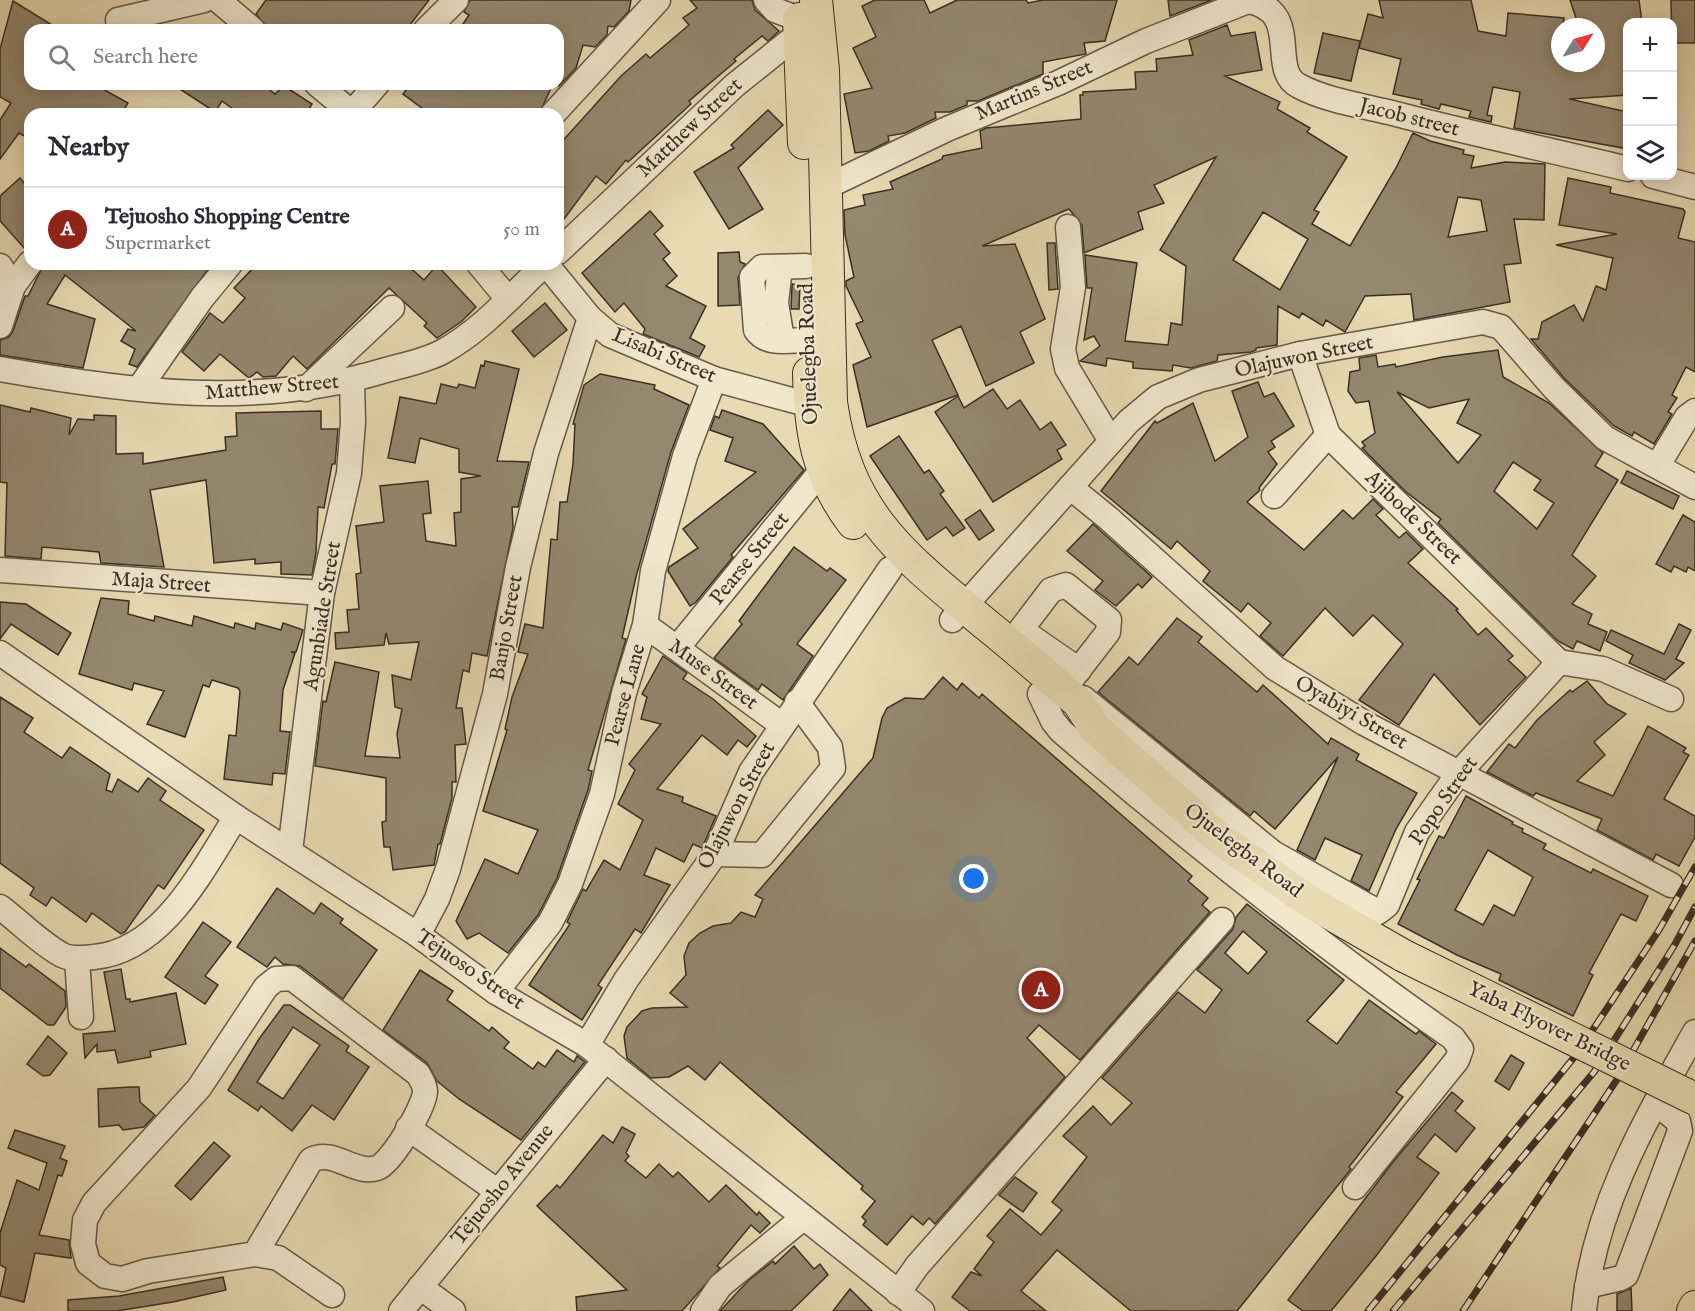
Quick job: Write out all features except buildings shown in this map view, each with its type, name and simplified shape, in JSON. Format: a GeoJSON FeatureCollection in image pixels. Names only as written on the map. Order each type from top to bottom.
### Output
{"type":"FeatureCollection","features":[{"type":"Feature","properties":{"kind":"main road","name":"Ojuelegba Road"},"geometry":{"type":"LineString","coordinates":[[803,13],[823,70],[824,188],[831,402],[836,440],[856,489],[891,542],[958,613],[1058,681]]}},
{"type":"Feature","properties":{"kind":"main road","name":"Ojuelegba Road"},"geometry":{"type":"LineString","coordinates":[[803,13],[806,190],[793,266],[795,340],[810,405],[812,437],[823,469],[850,519],[890,569],[912,590],[958,613],[1016,637],[1078,702],[1104,736],[1220,839],[1310,902],[1404,956]]}},
{"type":"Feature","properties":{"kind":"main road","name":"Yaba Flyover Bridge"},"geometry":{"type":"LineString","coordinates":[[1404,956],[1695,1099]]}},
{"type":"Feature","properties":{"kind":"street"},"geometry":{"type":"LineString","coordinates":[[118,20],[204,0]]}},
{"type":"Feature","properties":{"kind":"street"},"geometry":{"type":"LineString","coordinates":[[218,0],[246,24]]}},
{"type":"Feature","properties":{"kind":"street"},"geometry":{"type":"LineString","coordinates":[[432,24],[456,0]]}},
{"type":"Feature","properties":{"kind":"street"},"geometry":{"type":"LineString","coordinates":[[559,108],[658,0]]}},
{"type":"Feature","properties":{"kind":"street"},"geometry":{"type":"LineString","coordinates":[[766,0],[782,14],[803,13]]}},
{"type":"Feature","properties":{"kind":"street","name":"Jacob street"},"geometry":{"type":"LineString","coordinates":[[1247,0],[1270,8],[1276,17],[1289,75],[1296,85],[1324,95],[1462,131],[1623,168]]}},
{"type":"Feature","properties":{"kind":"street","name":"Martins Street"},"geometry":{"type":"LineString","coordinates":[[824,188],[947,129],[1059,83],[1146,41],[1247,0]]}},
{"type":"Feature","properties":{"kind":"street","name":"Matthew Street"},"geometry":{"type":"LineString","coordinates":[[564,246],[735,85],[803,13]]}},
{"type":"Feature","properties":{"kind":"street"},"geometry":{"type":"LineString","coordinates":[[324,90],[345,108]]}},
{"type":"Feature","properties":{"kind":"street"},"geometry":{"type":"LineString","coordinates":[[357,108],[373,90]]}},
{"type":"Feature","properties":{"kind":"street"},"geometry":{"type":"LineString","coordinates":[[1668,180],[1695,187]]}},
{"type":"Feature","properties":{"kind":"street"},"geometry":{"type":"LineString","coordinates":[[1068,227],[1074,287],[1063,349],[1067,368],[1111,441]]}},
{"type":"Feature","properties":{"kind":"street"},"geometry":{"type":"LineString","coordinates":[[0,266],[14,286]]}},
{"type":"Feature","properties":{"kind":"street"},"geometry":{"type":"LineString","coordinates":[[793,266],[762,267],[752,277],[756,330],[766,340],[795,340]]}},
{"type":"Feature","properties":{"kind":"street"},"geometry":{"type":"LineString","coordinates":[[0,326],[14,286],[25,270]]}},
{"type":"Feature","properties":{"kind":"street"},"geometry":{"type":"LineString","coordinates":[[140,387],[202,298],[225,270]]}},
{"type":"Feature","properties":{"kind":"street"},"geometry":{"type":"LineString","coordinates":[[484,270],[508,299]]}},
{"type":"Feature","properties":{"kind":"street","name":"Matthew Street"},"geometry":{"type":"LineString","coordinates":[[0,369],[70,382],[140,387],[193,395],[306,389],[352,381],[440,353],[461,340],[539,270]]}},
{"type":"Feature","properties":{"kind":"street","name":"Lisabi Street"},"geometry":{"type":"LineString","coordinates":[[551,270],[590,318],[610,335],[714,379],[810,405]]}},
{"type":"Feature","properties":{"kind":"street"},"geometry":{"type":"LineString","coordinates":[[306,389],[392,308]]}},
{"type":"Feature","properties":{"kind":"street","name":"Banjo Street"},"geometry":{"type":"LineString","coordinates":[[418,935],[437,899],[448,868],[495,694],[518,567],[546,453],[590,318]]}},
{"type":"Feature","properties":{"kind":"street","name":"Olajuwon Street"},"geometry":{"type":"LineString","coordinates":[[958,613],[1129,421],[1158,397],[1198,380],[1300,354],[1483,322],[1501,327],[1554,388],[1605,438],[1695,486]]}},
{"type":"Feature","properties":{"kind":"street","name":"Ajibode Street"},"geometry":{"type":"LineString","coordinates":[[1300,354],[1328,435],[1559,662]]}},
{"type":"Feature","properties":{"kind":"street","name":"Pearse Lane"},"geometry":{"type":"LineString","coordinates":[[496,992],[550,923],[570,884],[602,794],[624,693],[645,625],[652,571],[685,456],[714,379]]}},
{"type":"Feature","properties":{"kind":"street","name":"Agunbiade Street"},"geometry":{"type":"LineString","coordinates":[[290,851],[322,593],[349,472],[353,422],[352,381]]}},
{"type":"Feature","properties":{"kind":"street"},"geometry":{"type":"LineString","coordinates":[[1658,465],[1687,417],[1695,411]]}},
{"type":"Feature","properties":{"kind":"street"},"geometry":{"type":"LineString","coordinates":[[1274,496],[1328,435]]}},
{"type":"Feature","properties":{"kind":"street","name":"Pearse Street"},"geometry":{"type":"LineString","coordinates":[[678,648],[823,469]]}},
{"type":"Feature","properties":{"kind":"street","name":"Oyabiyi Street"},"geometry":{"type":"LineString","coordinates":[[1070,487],[1108,518],[1275,668],[1364,723],[1671,885]]}},
{"type":"Feature","properties":{"kind":"street","name":"Olajuwon Street"},"geometry":{"type":"LineString","coordinates":[[596,1052],[626,980],[715,854],[751,772],[890,569]]}},
{"type":"Feature","properties":{"kind":"street","name":"Maja Street"},"geometry":{"type":"LineString","coordinates":[[0,570],[322,593]]}},
{"type":"Feature","properties":{"kind":"street"},"geometry":{"type":"LineString","coordinates":[[1016,637],[1051,590],[1066,585],[1109,620],[1108,632],[1058,681],[1053,721],[1061,731],[1154,811],[1379,986],[1453,1038],[1461,1048],[1457,1060],[1355,1187]]}},
{"type":"Feature","properties":{"kind":"street","name":"Muse Street"},"geometry":{"type":"LineString","coordinates":[[645,625],[782,725]]}},
{"type":"Feature","properties":{"kind":"street","name":"Tejuoso Street"},"geometry":{"type":"LineString","coordinates":[[0,652],[236,817],[418,935],[496,992],[596,1052],[922,1311]]}},
{"type":"Feature","properties":{"kind":"street"},"geometry":{"type":"LineString","coordinates":[[1559,662],[1604,669],[1671,699]]}},
{"type":"Feature","properties":{"kind":"street","name":"Popo Street"},"geometry":{"type":"LineString","coordinates":[[1058,681],[1273,852],[1378,912],[1387,905],[1417,832],[1458,774],[1559,662]]}},
{"type":"Feature","properties":{"kind":"street"},"geometry":{"type":"LineString","coordinates":[[715,854],[762,855],[833,768],[830,747],[797,702]]}},
{"type":"Feature","properties":{"kind":"street"},"geometry":{"type":"LineString","coordinates":[[0,907],[63,955],[77,959],[109,956],[129,949],[149,934],[183,896],[236,817]]}},
{"type":"Feature","properties":{"kind":"street"},"geometry":{"type":"LineString","coordinates":[[898,1293],[918,1266],[1222,920]]}},
{"type":"Feature","properties":{"kind":"street"},"geometry":{"type":"LineString","coordinates":[[77,959],[81,1017]]}},
{"type":"Feature","properties":{"kind":"street"},"geometry":{"type":"LineString","coordinates":[[255,1254],[311,1160],[319,1156],[363,1170],[379,1168],[391,1158],[422,1104],[425,1091],[418,1074],[292,978],[276,979],[266,987],[199,1088],[94,1203],[85,1220],[83,1244],[88,1263],[105,1276],[122,1279],[148,1271],[255,1254],[279,1258],[332,1295]]}},
{"type":"Feature","properties":{"kind":"street"},"geometry":{"type":"LineString","coordinates":[[1584,1311],[1587,1286],[1614,1186],[1695,1032]]}},
{"type":"Feature","properties":{"kind":"street","name":"Tejuosho Avenue"},"geometry":{"type":"LineString","coordinates":[[400,1311],[497,1191],[596,1052]]}},
{"type":"Feature","properties":{"kind":"street"},"geometry":{"type":"LineString","coordinates":[[1587,1286],[1626,1275],[1680,1131],[1678,1121],[1656,1103]]}},
{"type":"Feature","properties":{"kind":"street"},"geometry":{"type":"LineString","coordinates":[[408,1128],[497,1191]]}},
{"type":"Feature","properties":{"kind":"street"},"geometry":{"type":"LineString","coordinates":[[278,1214],[291,1265]]}},
{"type":"Feature","properties":{"kind":"street"},"geometry":{"type":"LineString","coordinates":[[702,1311],[720,1286],[803,1218]]}},
{"type":"Feature","properties":{"kind":"street"},"geometry":{"type":"LineString","coordinates":[[420,1287],[453,1311]]}},
{"type":"Feature","properties":{"kind":"railway"},"geometry":{"type":"LineString","coordinates":[[1368,1311],[1576,1055],[1659,930],[1695,867]]}},
{"type":"Feature","properties":{"kind":"railway"},"geometry":{"type":"LineString","coordinates":[[1393,1311],[1594,1072],[1674,946],[1695,907]]}},
{"type":"Feature","properties":{"kind":"railway"},"geometry":{"type":"LineString","coordinates":[[1463,1311],[1616,1081],[1695,941]]}},
{"type":"Feature","properties":{"kind":"place","name":"Tejuosho Shopping Centre"},"geometry":{"type":"Point","coordinates":[1041,990]}}]}
